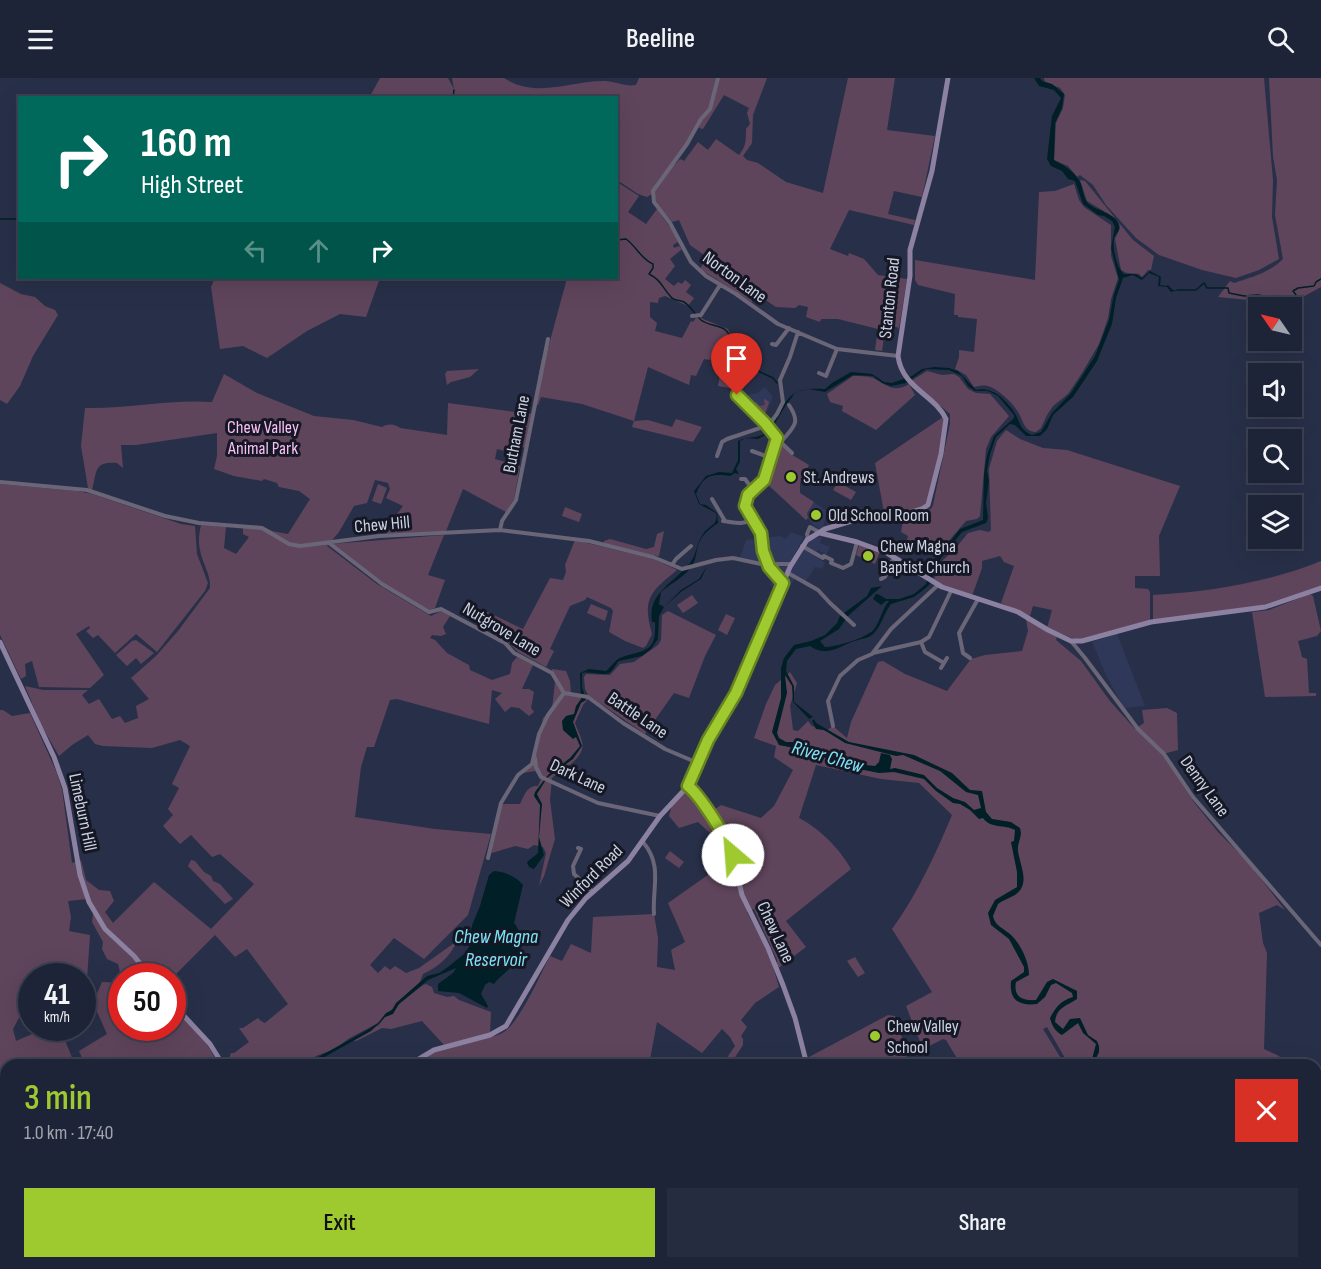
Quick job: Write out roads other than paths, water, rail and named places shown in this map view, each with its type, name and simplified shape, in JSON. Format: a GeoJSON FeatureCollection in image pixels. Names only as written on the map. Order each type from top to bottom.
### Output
{"type":"FeatureCollection","features":[{"type":"Feature","properties":{"kind":"main road","name":"Stanton Road"},"geometry":{"type":"LineString","coordinates":[[928,505],[941,454],[946,419],[908,379],[899,365],[898,356],[910,276],[910,250],[932,171],[948,78]]}},
{"type":"Feature","properties":{"kind":"main road","name":"Winford Road"},"geometry":{"type":"LineString","coordinates":[[419,1059],[434,1050],[490,1035],[506,1026],[568,920],[593,892],[628,861],[660,816],[688,786],[708,740],[736,693],[787,572],[808,539],[819,532],[855,520],[912,512],[928,505]]}},
{"type":"Feature","properties":{"kind":"main road"},"geometry":{"type":"LineString","coordinates":[[819,532],[857,542],[894,556],[951,591],[1018,612],[1047,630],[1071,641],[1082,641],[1151,622],[1265,607],[1321,588]]}},
{"type":"Feature","properties":{"kind":"main road","name":"Limeburn Hill"},"geometry":{"type":"LineString","coordinates":[[0,642],[54,757],[65,788],[80,875],[90,902],[105,929],[140,963]]}},
{"type":"Feature","properties":{"kind":"main road","name":"Chew Lane"},"geometry":{"type":"LineString","coordinates":[[688,786],[698,796],[731,848],[742,895],[782,981],[805,1059]]}},
{"type":"Feature","properties":{"kind":"main road"},"geometry":{"type":"LineString","coordinates":[[186,1018],[210,1044],[219,1059]]}},
{"type":"Feature","properties":{"kind":"street","name":"Norton Lane"},"geometry":{"type":"LineString","coordinates":[[718,78],[710,109],[656,186],[652,197],[670,223],[691,262],[771,320],[837,349],[898,356]]}},
{"type":"Feature","properties":{"kind":"street"},"geometry":{"type":"LineString","coordinates":[[696,315],[720,285]]}},
{"type":"Feature","properties":{"kind":"street"},"geometry":{"type":"LineString","coordinates":[[772,344],[776,345],[789,328]]}},
{"type":"Feature","properties":{"kind":"street"},"geometry":{"type":"LineString","coordinates":[[717,456],[717,449],[727,439],[768,429],[783,402],[780,380],[788,364],[798,332]]}},
{"type":"Feature","properties":{"kind":"street","name":"Butham Lane"},"geometry":{"type":"LineString","coordinates":[[500,530],[502,521],[516,500],[548,339]]}},
{"type":"Feature","properties":{"kind":"street"},"geometry":{"type":"LineString","coordinates":[[819,373],[826,376],[837,349]]}},
{"type":"Feature","properties":{"kind":"street"},"geometry":{"type":"LineString","coordinates":[[733,394],[747,404],[792,453]]}},
{"type":"Feature","properties":{"kind":"street"},"geometry":{"type":"LineString","coordinates":[[782,441],[796,422],[795,414],[789,405]]}},
{"type":"Feature","properties":{"kind":"street"},"geometry":{"type":"LineString","coordinates":[[777,438],[763,482],[746,498],[745,506],[761,533],[768,564],[783,583]]}},
{"type":"Feature","properties":{"kind":"street"},"geometry":{"type":"LineString","coordinates":[[756,451],[771,458]]}},
{"type":"Feature","properties":{"kind":"street"},"geometry":{"type":"LineString","coordinates":[[741,479],[745,479],[753,490]]}},
{"type":"Feature","properties":{"kind":"street","name":"Chew Hill"},"geometry":{"type":"LineString","coordinates":[[0,482],[87,490],[183,520],[262,528],[289,544],[300,546],[379,536],[500,530],[572,537],[653,557],[680,569],[733,558],[757,564],[791,564]]}},
{"type":"Feature","properties":{"kind":"street"},"geometry":{"type":"LineString","coordinates":[[712,499],[724,521],[746,524],[752,519]]}},
{"type":"Feature","properties":{"kind":"street"},"geometry":{"type":"LineString","coordinates":[[802,546],[823,558],[824,556],[832,560],[831,563],[843,568],[851,564],[857,542]]}},
{"type":"Feature","properties":{"kind":"street","name":"Nutgrove Lane"},"geometry":{"type":"LineString","coordinates":[[329,543],[382,584],[429,612],[441,609],[505,643],[514,653],[552,673],[564,693]]}},
{"type":"Feature","properties":{"kind":"street"},"geometry":{"type":"LineString","coordinates":[[672,565],[688,546]]}},
{"type":"Feature","properties":{"kind":"street"},"geometry":{"type":"LineString","coordinates":[[880,579],[885,577],[894,556]]}},
{"type":"Feature","properties":{"kind":"street"},"geometry":{"type":"LineString","coordinates":[[787,572],[818,590],[854,625]]}},
{"type":"Feature","properties":{"kind":"street"},"geometry":{"type":"LineString","coordinates":[[872,654],[891,628],[936,583]]}},
{"type":"Feature","properties":{"kind":"street"},"geometry":{"type":"LineString","coordinates":[[832,726],[828,701],[842,677],[858,660],[872,654],[921,642],[933,632],[951,591]]}},
{"type":"Feature","properties":{"kind":"street"},"geometry":{"type":"LineString","coordinates":[[970,658],[963,653],[959,633],[978,599]]}},
{"type":"Feature","properties":{"kind":"street","name":"Denny Lane"},"geometry":{"type":"LineString","coordinates":[[1071,641],[1138,729],[1164,754],[1192,797],[1321,945]]}},
{"type":"Feature","properties":{"kind":"street"},"geometry":{"type":"LineString","coordinates":[[921,642],[925,652],[944,663]]}},
{"type":"Feature","properties":{"kind":"street"},"geometry":{"type":"LineString","coordinates":[[941,668],[947,658]]}},
{"type":"Feature","properties":{"kind":"street"},"geometry":{"type":"LineString","coordinates":[[488,858],[501,803],[518,775],[532,764],[539,734],[564,693]]}},
{"type":"Feature","properties":{"kind":"street","name":"Battle Lane"},"geometry":{"type":"LineString","coordinates":[[564,693],[588,697],[623,723],[665,749],[698,763]]}},
{"type":"Feature","properties":{"kind":"street","name":"Dark Lane"},"geometry":{"type":"LineString","coordinates":[[535,754],[536,767],[541,777],[598,803],[660,816]]}},
{"type":"Feature","properties":{"kind":"street"},"geometry":{"type":"LineString","coordinates":[[643,842],[656,873],[652,896],[654,914]]}},
{"type":"Feature","properties":{"kind":"street"},"geometry":{"type":"LineString","coordinates":[[581,849],[573,866],[574,874],[593,892]]}},
{"type":"Feature","properties":{"kind":"water","name":"River Chew"},"geometry":{"type":"Polygon","coordinates":[[[1034,78],[1040,78],[1052,84],[1064,94],[1062,108],[1055,123],[1054,160],[1076,176],[1081,183],[1087,203],[1115,218],[1118,222],[1119,228],[1114,239],[1114,248],[1121,271],[1124,274],[1136,274],[1142,278],[1150,271],[1161,277],[1160,285],[1168,285],[1173,290],[1177,290],[1171,292],[1167,287],[1158,286],[1159,277],[1149,273],[1142,280],[1133,275],[1123,278],[1116,298],[1112,324],[1097,361],[1073,397],[1053,415],[1047,429],[1040,436],[1026,436],[1015,425],[1010,424],[996,437],[987,471],[989,481],[986,523],[962,532],[941,558],[929,585],[914,597],[891,604],[871,636],[829,651],[817,650],[810,646],[796,649],[787,661],[786,671],[794,686],[794,702],[813,717],[809,719],[793,702],[792,686],[785,675],[787,693],[777,733],[779,738],[786,742],[810,747],[856,764],[875,766],[879,762],[881,753],[890,755],[892,759],[890,769],[895,768],[924,775],[937,788],[953,798],[965,802],[974,810],[981,808],[978,795],[966,792],[940,771],[903,755],[896,756],[845,743],[824,730],[816,729],[812,721],[814,719],[816,723],[849,742],[914,755],[952,773],[970,790],[982,791],[986,812],[992,819],[1011,822],[1020,828],[1018,851],[1024,880],[1023,886],[1015,895],[998,904],[993,916],[997,925],[1017,942],[1027,964],[1029,975],[1016,982],[1016,991],[1023,999],[1036,1000],[1047,982],[1053,979],[1077,991],[1077,999],[1057,1013],[1055,1022],[1063,1029],[1070,1019],[1080,1018],[1088,1035],[1097,1041],[1099,1046],[1096,1059],[1092,1059],[1096,1044],[1083,1033],[1078,1023],[1062,1035],[1051,1021],[1050,1018],[1056,1008],[1065,1000],[1073,997],[1072,993],[1056,983],[1051,985],[1045,997],[1037,1004],[1025,1004],[1017,1001],[1012,993],[1011,981],[1024,972],[1024,967],[1009,939],[991,925],[988,913],[995,900],[1017,887],[1017,872],[1011,842],[1014,841],[1015,830],[990,824],[983,818],[979,819],[970,810],[953,803],[936,791],[924,779],[894,772],[879,773],[844,766],[805,749],[802,752],[799,749],[779,745],[772,732],[781,698],[781,668],[784,658],[794,645],[825,635],[837,623],[840,616],[867,596],[871,588],[882,586],[848,616],[839,629],[820,641],[825,647],[830,647],[867,635],[877,625],[889,601],[881,605],[873,599],[876,594],[886,599],[899,599],[914,594],[926,584],[929,573],[941,553],[960,529],[983,520],[984,474],[987,455],[994,436],[1014,418],[998,396],[988,391],[975,391],[968,386],[962,376],[949,370],[926,369],[906,383],[891,386],[873,376],[853,375],[825,392],[809,389],[825,389],[851,372],[872,374],[884,382],[892,383],[912,376],[922,369],[949,368],[958,371],[976,390],[992,391],[1005,400],[1015,412],[1024,430],[1032,435],[1041,432],[1052,413],[1071,393],[1095,356],[1109,320],[1119,280],[1111,248],[1115,227],[1112,221],[1098,215],[1083,204],[1075,181],[1068,179],[1062,171],[1051,166],[1047,159],[1052,116],[1061,98],[1054,90],[1039,86],[1034,78]]]}},
{"type":"Feature","properties":{"kind":"water"},"geometry":{"type":"Polygon","coordinates":[[[795,393],[769,433],[758,439],[747,438],[767,432],[788,399],[795,393]]]}},
{"type":"Feature","properties":{"kind":"water"},"geometry":{"type":"Polygon","coordinates":[[[745,438],[740,441],[740,462],[736,469],[739,474],[708,477],[696,494],[700,504],[706,505],[717,513],[718,523],[708,531],[698,545],[701,537],[705,531],[713,525],[717,517],[716,513],[699,504],[694,491],[706,476],[719,472],[732,473],[738,460],[738,441],[745,438]]]}},
{"type":"Feature","properties":{"kind":"water"},"geometry":{"type":"Polygon","coordinates":[[[698,545],[693,563],[680,578],[661,592],[659,604],[664,607],[659,616],[658,639],[651,649],[642,656],[619,661],[609,673],[582,673],[582,687],[586,700],[581,703],[573,722],[582,746],[573,759],[547,778],[537,794],[542,804],[539,837],[544,855],[534,869],[529,867],[527,862],[538,853],[540,805],[534,796],[535,792],[548,775],[570,758],[580,746],[576,737],[573,739],[563,730],[562,721],[566,716],[574,714],[581,699],[580,673],[589,669],[606,671],[618,659],[651,646],[655,633],[655,622],[652,622],[654,603],[658,596],[663,589],[690,563],[698,545]]]}},
{"type":"Feature","properties":{"kind":"water"},"geometry":{"type":"Polygon","coordinates":[[[707,566],[701,579],[682,591],[664,607],[681,590],[699,579],[707,566]]]}},
{"type":"Feature","properties":{"kind":"water","name":"Chew Magna Reservoir"},"geometry":{"type":"Polygon","coordinates":[[[494,871],[502,872],[517,879],[523,885],[514,923],[521,941],[519,954],[494,984],[489,982],[485,985],[481,994],[487,1008],[459,993],[438,991],[438,984],[456,968],[428,980],[399,1004],[393,1014],[385,1017],[371,1031],[321,1059],[315,1059],[378,1023],[396,1003],[427,976],[439,973],[464,954],[474,936],[471,929],[489,875],[494,871]]]}},
{"type":"Feature","properties":{"kind":"waterway"},"geometry":{"type":"LineString","coordinates":[[453,96],[454,90]]}},
{"type":"Feature","properties":{"kind":"waterway"},"geometry":{"type":"LineString","coordinates":[[0,219],[18,219]]}},
{"type":"Feature","properties":{"kind":"waterway"},"geometry":{"type":"LineString","coordinates":[[618,240],[626,239],[653,264],[649,274],[659,281],[672,298],[687,304],[705,322],[723,328],[730,340],[750,358],[756,370],[773,378],[777,383]]}},
{"type":"Feature","properties":{"kind":"waterway"},"geometry":{"type":"LineString","coordinates":[[1177,290],[1196,290],[1204,283],[1207,288],[1228,288],[1229,293],[1292,301],[1296,295],[1293,291],[1314,286],[1321,279]]}},
{"type":"Feature","properties":{"kind":"place","name":"St. Andrews"},"geometry":{"type":"Point","coordinates":[791,477]}},
{"type":"Feature","properties":{"kind":"place","name":"Old School Room"},"geometry":{"type":"Point","coordinates":[816,515]}},
{"type":"Feature","properties":{"kind":"place","name":"Chew Magna Baptist Church"},"geometry":{"type":"Point","coordinates":[868,556]}},
{"type":"Feature","properties":{"kind":"place","name":"Chew Valley School"},"geometry":{"type":"Point","coordinates":[875,1036]}},
{"type":"Feature","properties":{"kind":"park label","name":"Chew Valley Animal Park"},"geometry":{"type":"Point","coordinates":[263,437]}}]}
